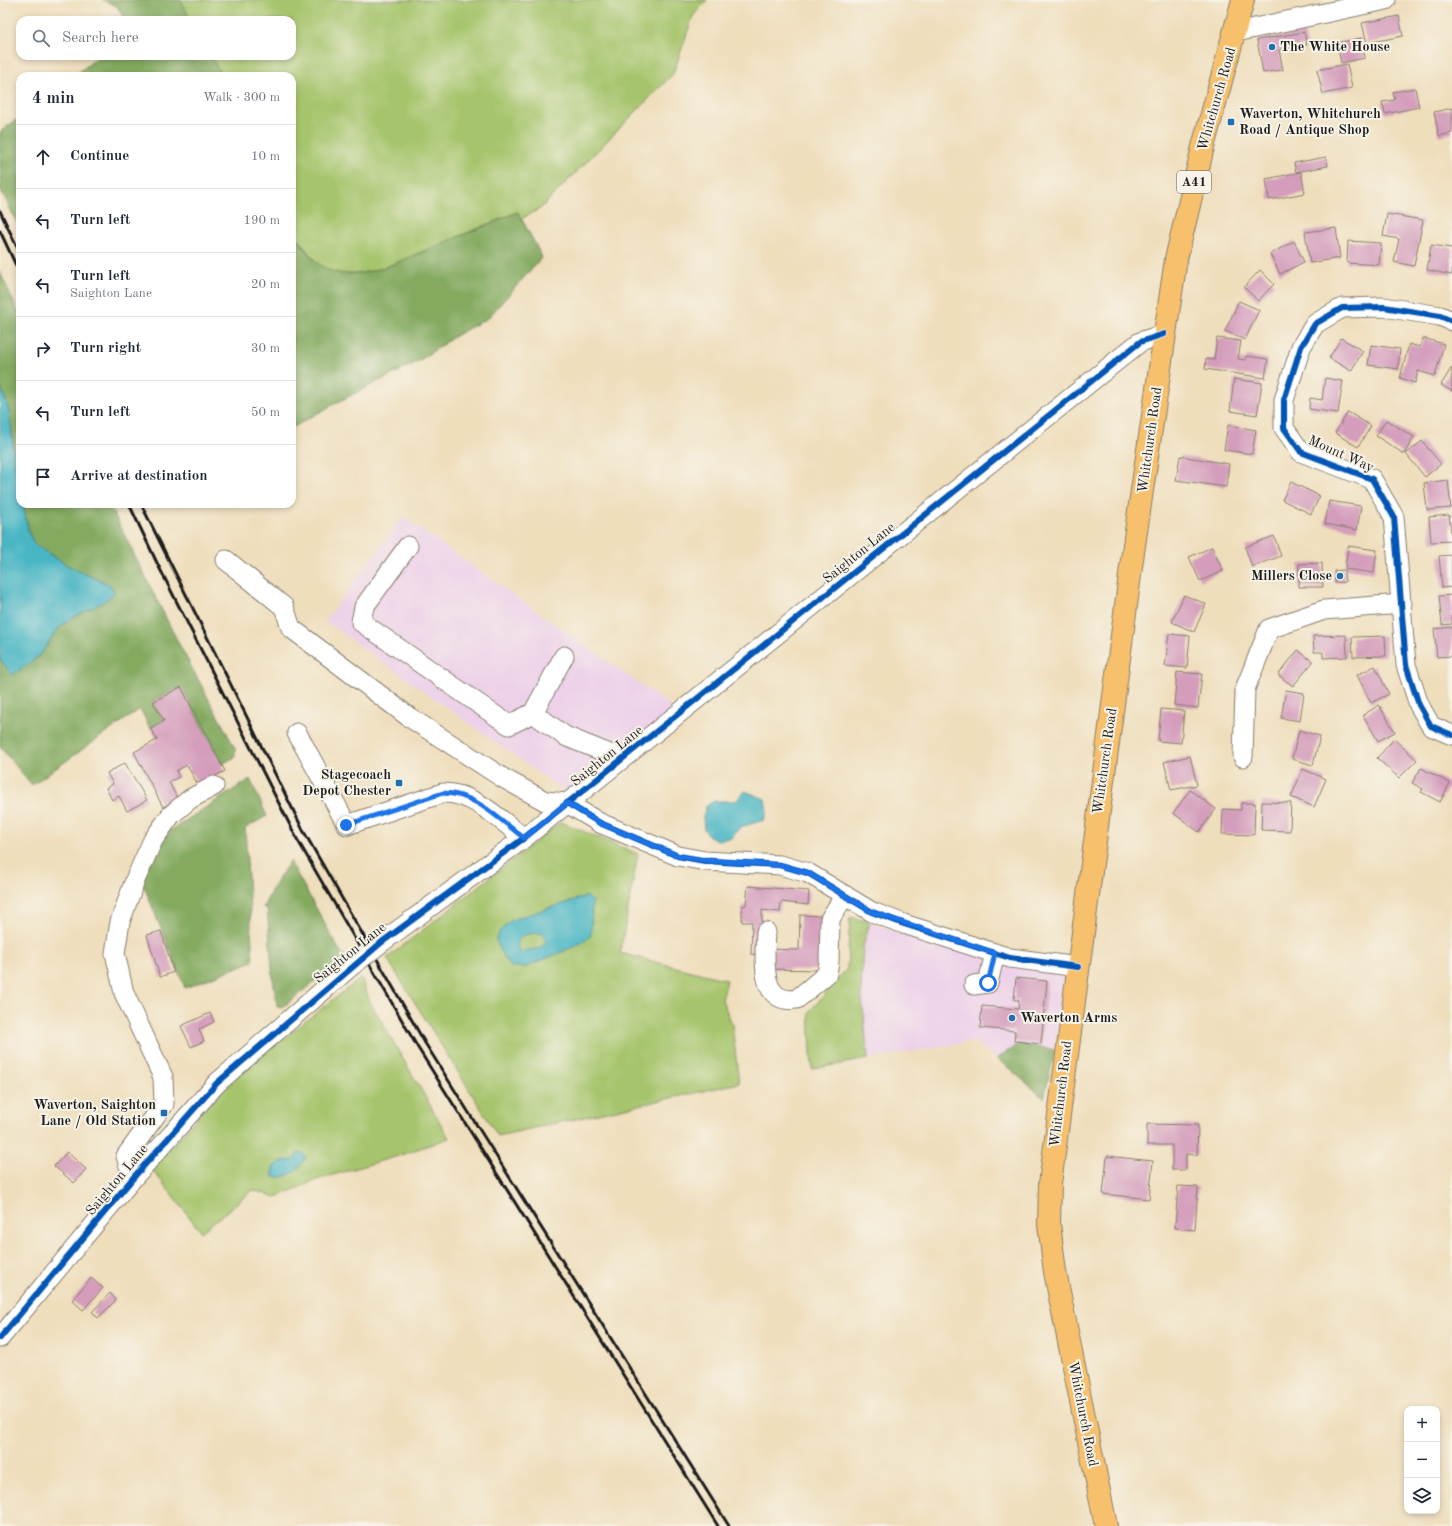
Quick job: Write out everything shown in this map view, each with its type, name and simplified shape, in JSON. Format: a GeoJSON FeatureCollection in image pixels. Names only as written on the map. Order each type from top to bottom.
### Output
{"type":"FeatureCollection","features":[{"type":"Feature","properties":{"kind":"highway","name":"Whitchurch Road"},"geometry":{"type":"LineString","coordinates":[[1106,1526],[1055,1272],[1049,1224],[1050,1184],[1164,334],[1176,259],[1203,147],[1236,32],[1243,0]]}},
{"type":"Feature","properties":{"kind":"street"},"geometry":{"type":"LineString","coordinates":[[1236,32],[1386,0]]}},
{"type":"Feature","properties":{"kind":"street","name":"Mount Way"},"geometry":{"type":"LineString","coordinates":[[1452,321],[1440,316],[1384,307],[1342,308],[1315,324],[1301,347],[1284,400],[1284,428],[1301,452],[1372,479],[1394,517],[1406,665],[1418,705],[1430,726],[1452,735]]}},
{"type":"Feature","properties":{"kind":"street","name":"Saighton Lane"},"geometry":{"type":"LineString","coordinates":[[0,1338],[133,1178],[217,1083],[350,967],[524,838],[1140,342],[1164,334]]}},
{"type":"Feature","properties":{"kind":"street"},"geometry":{"type":"LineString","coordinates":[[408,546],[364,607],[361,622],[509,725],[533,713],[564,656]]}},
{"type":"Feature","properties":{"kind":"street"},"geometry":{"type":"LineString","coordinates":[[226,560],[284,607],[291,628],[409,717],[504,778],[545,801],[567,803],[600,823],[678,856],[705,860],[780,865],[808,873],[872,912],[1010,958],[1078,967]]}},
{"type":"Feature","properties":{"kind":"street"},"geometry":{"type":"LineString","coordinates":[[1243,757],[1245,689],[1269,629],[1324,610],[1402,604]]}},
{"type":"Feature","properties":{"kind":"street"},"geometry":{"type":"LineString","coordinates":[[533,713],[565,736],[622,759]]}},
{"type":"Feature","properties":{"kind":"street"},"geometry":{"type":"LineString","coordinates":[[297,733],[346,825],[443,793],[457,793],[476,802],[524,838]]}},
{"type":"Feature","properties":{"kind":"street"},"geometry":{"type":"LineString","coordinates":[[133,1178],[126,1156],[164,1104],[163,1077],[124,993],[115,952],[120,922],[135,880],[153,840],[171,815],[190,799],[214,786]]}},
{"type":"Feature","properties":{"kind":"street"},"geometry":{"type":"LineString","coordinates":[[766,932],[765,968],[769,987],[782,998],[792,1000],[797,999],[827,974],[829,968],[830,919],[844,895]]}},
{"type":"Feature","properties":{"kind":"street"},"geometry":{"type":"LineString","coordinates":[[974,985],[988,983],[995,953]]}},
{"type":"Feature","properties":{"kind":"shaded area"},"geometry":{"type":"Polygon","coordinates":[[[403,517],[680,712],[574,798],[325,621],[403,517]]]}},
{"type":"Feature","properties":{"kind":"shaded area"},"geometry":{"type":"Polygon","coordinates":[[[850,917],[986,958],[1054,970],[1064,975],[1055,1050],[1019,1044],[997,1058],[974,1041],[812,1069],[809,1012],[847,969],[850,917]]]}},
{"type":"Feature","properties":{"kind":"green space"},"geometry":{"type":"Polygon","coordinates":[[[103,0],[180,0],[189,16],[123,16],[117,6],[103,0]]]}},
{"type":"Feature","properties":{"kind":"green space"},"geometry":{"type":"Polygon","coordinates":[[[180,0],[707,0],[693,16],[673,74],[541,208],[521,219],[517,212],[386,267],[366,273],[349,275],[329,271],[321,267],[296,235],[296,72],[220,72],[212,60],[296,60],[296,16],[189,16],[180,0]]]}},
{"type":"Feature","properties":{"kind":"green space"},"geometry":{"type":"Polygon","coordinates":[[[94,60],[212,60],[220,72],[79,72],[94,60]]]}},
{"type":"Feature","properties":{"kind":"green space"},"geometry":{"type":"Polygon","coordinates":[[[16,120],[16,221],[0,188],[0,132],[16,120]]]}},
{"type":"Feature","properties":{"kind":"green space"},"geometry":{"type":"Polygon","coordinates":[[[518,212],[542,257],[488,318],[458,334],[417,362],[332,405],[296,426],[296,234],[310,255],[319,264],[330,270],[354,274],[369,272],[386,267],[518,212]]]}},
{"type":"Feature","properties":{"kind":"green space"},"geometry":{"type":"Polygon","coordinates":[[[0,272],[16,307],[16,462],[5,395],[0,386],[0,272]]]}},
{"type":"Feature","properties":{"kind":"green space"},"geometry":{"type":"Polygon","coordinates":[[[24,508],[111,508],[179,644],[235,748],[235,757],[222,764],[181,687],[153,702],[164,721],[150,728],[140,709],[32,785],[0,747],[0,659],[12,674],[38,657],[64,623],[73,616],[102,603],[112,595],[114,591],[110,585],[70,567],[34,544],[29,533],[24,508]]]}},
{"type":"Feature","properties":{"kind":"green space"},"geometry":{"type":"Polygon","coordinates":[[[250,779],[267,816],[245,828],[253,961],[185,988],[141,879],[168,832],[250,779]]]}},
{"type":"Feature","properties":{"kind":"green space"},"geometry":{"type":"Polygon","coordinates":[[[561,822],[638,854],[620,953],[727,980],[722,1000],[732,1024],[739,1083],[498,1136],[387,958],[561,822]]]}},
{"type":"Feature","properties":{"kind":"green space"},"geometry":{"type":"Polygon","coordinates":[[[290,861],[341,953],[346,956],[283,1007],[277,1006],[273,979],[267,908],[263,908],[273,887],[290,861]]]}},
{"type":"Feature","properties":{"kind":"green space"},"geometry":{"type":"Polygon","coordinates":[[[850,917],[870,922],[863,946],[861,989],[868,1059],[812,1069],[809,1012],[847,969],[850,917]]]}},
{"type":"Feature","properties":{"kind":"green space"},"geometry":{"type":"Polygon","coordinates":[[[361,978],[370,1002],[449,1138],[395,1157],[319,1179],[276,1197],[253,1190],[201,1232],[152,1169],[215,1097],[257,1059],[361,978]]]}},
{"type":"Feature","properties":{"kind":"green space"},"geometry":{"type":"Polygon","coordinates":[[[1019,1044],[1055,1050],[1044,1098],[997,1058],[1019,1044]]]}},
{"type":"Feature","properties":{"kind":"water"},"geometry":{"type":"Polygon","coordinates":[[[0,386],[7,404],[10,420],[16,470],[16,508],[24,508],[29,533],[34,544],[70,567],[110,585],[114,591],[108,599],[73,617],[64,624],[55,633],[41,653],[12,675],[0,659],[0,386]]]}},
{"type":"Feature","properties":{"kind":"water"},"geometry":{"type":"Polygon","coordinates":[[[745,791],[765,799],[767,812],[764,820],[740,827],[731,838],[718,840],[709,836],[704,829],[703,817],[706,806],[714,801],[736,801],[745,791]]]}},
{"type":"Feature","properties":{"kind":"water"},"geometry":{"type":"Polygon","coordinates":[[[587,896],[592,901],[591,936],[578,945],[526,967],[510,967],[500,951],[496,940],[500,931],[511,920],[587,896]],[[543,933],[528,934],[520,938],[518,941],[519,952],[540,948],[546,941],[543,933]]]}},
{"type":"Feature","properties":{"kind":"water"},"geometry":{"type":"Polygon","coordinates":[[[302,1153],[306,1156],[304,1161],[297,1169],[283,1177],[273,1177],[273,1167],[281,1161],[294,1160],[297,1154],[302,1153]]]}},
{"type":"Feature","properties":{"kind":"building"},"geometry":{"type":"Polygon","coordinates":[[[1399,16],[1403,36],[1367,43],[1362,23],[1399,16]]]}},
{"type":"Feature","properties":{"kind":"building"},"geometry":{"type":"Polygon","coordinates":[[[1304,32],[1307,45],[1279,50],[1283,70],[1263,73],[1257,40],[1304,32]]]}},
{"type":"Feature","properties":{"kind":"building"},"geometry":{"type":"Polygon","coordinates":[[[1361,38],[1365,58],[1341,63],[1337,43],[1361,38]]]}},
{"type":"Feature","properties":{"kind":"building"},"geometry":{"type":"Polygon","coordinates":[[[1347,64],[1352,88],[1323,94],[1317,70],[1347,64]]]}},
{"type":"Feature","properties":{"kind":"building"},"geometry":{"type":"Polygon","coordinates":[[[1415,88],[1419,107],[1385,114],[1382,102],[1395,100],[1393,92],[1415,88]]]}},
{"type":"Feature","properties":{"kind":"building"},"geometry":{"type":"Polygon","coordinates":[[[1452,108],[1452,133],[1439,136],[1434,112],[1452,108]]]}},
{"type":"Feature","properties":{"kind":"building"},"geometry":{"type":"Polygon","coordinates":[[[1326,157],[1328,166],[1296,172],[1294,163],[1326,157]]]}},
{"type":"Feature","properties":{"kind":"building"},"geometry":{"type":"Polygon","coordinates":[[[1301,172],[1305,193],[1269,200],[1266,179],[1301,172]]]}},
{"type":"Feature","properties":{"kind":"building"},"geometry":{"type":"Polygon","coordinates":[[[1387,214],[1423,220],[1414,266],[1394,262],[1399,239],[1383,236],[1387,214]]]}},
{"type":"Feature","properties":{"kind":"building"},"geometry":{"type":"Polygon","coordinates":[[[1336,228],[1340,258],[1310,263],[1305,232],[1336,228]]]}},
{"type":"Feature","properties":{"kind":"building"},"geometry":{"type":"Polygon","coordinates":[[[1294,241],[1304,262],[1280,274],[1270,254],[1294,241]]]}},
{"type":"Feature","properties":{"kind":"building"},"geometry":{"type":"Polygon","coordinates":[[[1348,241],[1381,243],[1379,265],[1347,263],[1348,241]]]}},
{"type":"Feature","properties":{"kind":"building"},"geometry":{"type":"Polygon","coordinates":[[[1431,245],[1452,248],[1452,275],[1427,270],[1431,245]]]}},
{"type":"Feature","properties":{"kind":"building"},"geometry":{"type":"Polygon","coordinates":[[[1260,270],[1274,284],[1258,301],[1244,287],[1260,270]]]}},
{"type":"Feature","properties":{"kind":"building"},"geometry":{"type":"Polygon","coordinates":[[[1239,301],[1259,310],[1245,340],[1225,331],[1239,301]]]}},
{"type":"Feature","properties":{"kind":"building"},"geometry":{"type":"Polygon","coordinates":[[[1217,338],[1241,341],[1238,359],[1246,360],[1246,356],[1268,359],[1265,378],[1205,369],[1206,359],[1214,360],[1217,338]]]}},
{"type":"Feature","properties":{"kind":"building"},"geometry":{"type":"Polygon","coordinates":[[[1341,338],[1363,351],[1351,371],[1329,358],[1341,338]]]}},
{"type":"Feature","properties":{"kind":"building"},"geometry":{"type":"Polygon","coordinates":[[[1423,338],[1444,344],[1435,376],[1418,371],[1415,383],[1400,378],[1409,344],[1420,347],[1423,338]]]}},
{"type":"Feature","properties":{"kind":"building"},"geometry":{"type":"Polygon","coordinates":[[[1371,345],[1400,349],[1398,369],[1368,365],[1371,345]]]}},
{"type":"Feature","properties":{"kind":"building"},"geometry":{"type":"Polygon","coordinates":[[[1452,367],[1452,391],[1441,385],[1452,367]]]}},
{"type":"Feature","properties":{"kind":"building"},"geometry":{"type":"Polygon","coordinates":[[[1325,378],[1343,381],[1338,413],[1309,409],[1310,398],[1322,400],[1325,378]]]}},
{"type":"Feature","properties":{"kind":"building"},"geometry":{"type":"Polygon","coordinates":[[[1234,379],[1262,383],[1257,415],[1230,411],[1234,379]]]}},
{"type":"Feature","properties":{"kind":"building"},"geometry":{"type":"Polygon","coordinates":[[[1348,412],[1371,426],[1358,447],[1335,433],[1348,412]]]}},
{"type":"Feature","properties":{"kind":"building"},"geometry":{"type":"Polygon","coordinates":[[[1386,420],[1414,437],[1404,454],[1376,436],[1386,420]]]}},
{"type":"Feature","properties":{"kind":"building"},"geometry":{"type":"Polygon","coordinates":[[[1228,425],[1256,430],[1252,454],[1224,450],[1228,425]]]}},
{"type":"Feature","properties":{"kind":"building"},"geometry":{"type":"Polygon","coordinates":[[[1422,441],[1441,464],[1425,477],[1406,454],[1422,441]]]}},
{"type":"Feature","properties":{"kind":"building"},"geometry":{"type":"Polygon","coordinates":[[[1180,456],[1229,464],[1226,487],[1176,480],[1180,456]]]}},
{"type":"Feature","properties":{"kind":"building"},"geometry":{"type":"Polygon","coordinates":[[[1448,480],[1451,508],[1427,510],[1424,483],[1448,480]]]}},
{"type":"Feature","properties":{"kind":"building"},"geometry":{"type":"Polygon","coordinates":[[[1291,482],[1320,496],[1311,514],[1282,500],[1291,482]]]}},
{"type":"Feature","properties":{"kind":"building"},"geometry":{"type":"Polygon","coordinates":[[[1329,501],[1361,506],[1357,530],[1325,524],[1329,501]]]}},
{"type":"Feature","properties":{"kind":"building"},"geometry":{"type":"Polygon","coordinates":[[[1449,515],[1452,541],[1431,542],[1429,517],[1449,515]]]}},
{"type":"Feature","properties":{"kind":"building"},"geometry":{"type":"Polygon","coordinates":[[[1274,536],[1281,556],[1252,567],[1245,547],[1274,536]]]}},
{"type":"Feature","properties":{"kind":"building"},"geometry":{"type":"Polygon","coordinates":[[[1348,546],[1377,550],[1374,573],[1345,569],[1348,546]]]}},
{"type":"Feature","properties":{"kind":"building"},"geometry":{"type":"Polygon","coordinates":[[[1212,547],[1223,571],[1200,581],[1189,557],[1212,547]]]}},
{"type":"Feature","properties":{"kind":"building"},"geometry":{"type":"Polygon","coordinates":[[[1452,555],[1452,587],[1442,588],[1439,556],[1452,555]]]}},
{"type":"Feature","properties":{"kind":"building"},"geometry":{"type":"Polygon","coordinates":[[[1322,563],[1323,587],[1299,587],[1299,564],[1322,563]]]}},
{"type":"Feature","properties":{"kind":"building","name":"Millers Close"},"geometry":{"type":"Polygon","coordinates":[[[1344,570],[1345,582],[1335,583],[1334,571],[1344,570]]]}},
{"type":"Feature","properties":{"kind":"building"},"geometry":{"type":"Polygon","coordinates":[[[1184,595],[1206,604],[1194,632],[1172,622],[1184,595]]]}},
{"type":"Feature","properties":{"kind":"building"},"geometry":{"type":"Polygon","coordinates":[[[1452,595],[1452,624],[1442,625],[1439,596],[1452,595]]]}},
{"type":"Feature","properties":{"kind":"building"},"geometry":{"type":"Polygon","coordinates":[[[1452,627],[1452,656],[1437,657],[1434,629],[1452,627]]]}},
{"type":"Feature","properties":{"kind":"building"},"geometry":{"type":"Polygon","coordinates":[[[1169,634],[1190,636],[1187,668],[1165,666],[1169,634]]]}},
{"type":"Feature","properties":{"kind":"building"},"geometry":{"type":"Polygon","coordinates":[[[1346,635],[1347,657],[1323,658],[1323,652],[1314,652],[1313,636],[1346,635]]]}},
{"type":"Feature","properties":{"kind":"building"},"geometry":{"type":"Polygon","coordinates":[[[1385,636],[1386,656],[1353,657],[1352,637],[1385,636]]]}},
{"type":"Feature","properties":{"kind":"building"},"geometry":{"type":"Polygon","coordinates":[[[1298,650],[1313,662],[1293,686],[1278,675],[1298,650]]]}},
{"type":"Feature","properties":{"kind":"building"},"geometry":{"type":"Polygon","coordinates":[[[1375,666],[1389,694],[1371,703],[1357,675],[1375,666]]]}},
{"type":"Feature","properties":{"kind":"building"},"geometry":{"type":"Polygon","coordinates":[[[1177,672],[1202,674],[1198,708],[1174,705],[1177,672]]]}},
{"type":"Feature","properties":{"kind":"building"},"geometry":{"type":"Polygon","coordinates":[[[181,687],[225,771],[198,785],[187,765],[176,771],[179,777],[169,782],[178,800],[163,807],[134,752],[157,740],[150,728],[164,721],[153,702],[181,687]]]}},
{"type":"Feature","properties":{"kind":"building"},"geometry":{"type":"Polygon","coordinates":[[[1286,690],[1304,693],[1300,721],[1281,718],[1286,690]]]}},
{"type":"Feature","properties":{"kind":"building"},"geometry":{"type":"Polygon","coordinates":[[[1379,705],[1395,732],[1378,741],[1363,715],[1379,705]]]}},
{"type":"Feature","properties":{"kind":"building"},"geometry":{"type":"Polygon","coordinates":[[[1161,709],[1184,711],[1181,743],[1158,741],[1161,709]]]}},
{"type":"Feature","properties":{"kind":"building"},"geometry":{"type":"Polygon","coordinates":[[[1299,730],[1320,736],[1313,765],[1292,759],[1299,730]]]}},
{"type":"Feature","properties":{"kind":"building"},"geometry":{"type":"Polygon","coordinates":[[[1394,739],[1417,760],[1399,778],[1377,758],[1394,739]]]}},
{"type":"Feature","properties":{"kind":"building"},"geometry":{"type":"Polygon","coordinates":[[[1190,756],[1197,785],[1171,790],[1164,762],[1190,756]]]}},
{"type":"Feature","properties":{"kind":"building"},"geometry":{"type":"Polygon","coordinates":[[[125,763],[147,800],[127,811],[119,796],[112,800],[106,788],[113,784],[107,773],[125,763]]]}},
{"type":"Feature","properties":{"kind":"building"},"geometry":{"type":"Polygon","coordinates":[[[1421,768],[1450,783],[1440,802],[1421,792],[1423,789],[1412,783],[1421,768]]]}},
{"type":"Feature","properties":{"kind":"building"},"geometry":{"type":"Polygon","coordinates":[[[1303,769],[1326,779],[1314,807],[1291,797],[1303,769]]]}},
{"type":"Feature","properties":{"kind":"building"},"geometry":{"type":"Polygon","coordinates":[[[1190,790],[1216,809],[1199,832],[1173,813],[1190,790]]]}},
{"type":"Feature","properties":{"kind":"building"},"geometry":{"type":"Polygon","coordinates":[[[1262,802],[1291,803],[1290,831],[1261,830],[1262,802]]]}},
{"type":"Feature","properties":{"kind":"building"},"geometry":{"type":"Polygon","coordinates":[[[1241,803],[1255,803],[1254,835],[1222,834],[1223,809],[1241,810],[1241,803]]]}},
{"type":"Feature","properties":{"kind":"building"},"geometry":{"type":"Polygon","coordinates":[[[748,886],[809,891],[808,905],[781,902],[780,912],[762,910],[762,955],[751,954],[752,922],[742,922],[742,906],[746,905],[748,886]]]}},
{"type":"Feature","properties":{"kind":"building"},"geometry":{"type":"Polygon","coordinates":[[[800,915],[823,916],[823,970],[768,969],[768,949],[799,950],[800,915]]]}},
{"type":"Feature","properties":{"kind":"building"},"geometry":{"type":"Polygon","coordinates":[[[161,931],[174,972],[160,977],[147,935],[161,931]]]}},
{"type":"Feature","properties":{"kind":"building","name":"Waverton Arms"},"geometry":{"type":"Polygon","coordinates":[[[1016,978],[1047,981],[1041,1044],[1014,1041],[1015,1031],[980,1028],[982,1006],[1018,1009],[1019,1000],[1014,1000],[1016,978]]]}},
{"type":"Feature","properties":{"kind":"building"},"geometry":{"type":"Polygon","coordinates":[[[210,1013],[214,1022],[199,1029],[204,1041],[191,1047],[181,1026],[210,1013]]]}},
{"type":"Feature","properties":{"kind":"building"},"geometry":{"type":"Polygon","coordinates":[[[1147,1124],[1198,1125],[1197,1155],[1186,1154],[1186,1170],[1172,1170],[1172,1145],[1147,1145],[1147,1124]]]}},
{"type":"Feature","properties":{"kind":"building"},"geometry":{"type":"Polygon","coordinates":[[[67,1152],[86,1169],[74,1183],[54,1166],[67,1152]]]}},
{"type":"Feature","properties":{"kind":"building"},"geometry":{"type":"Polygon","coordinates":[[[1107,1156],[1153,1161],[1149,1199],[1103,1194],[1107,1156]]]}},
{"type":"Feature","properties":{"kind":"building"},"geometry":{"type":"Polygon","coordinates":[[[1178,1186],[1198,1187],[1195,1230],[1175,1228],[1178,1186]]]}},
{"type":"Feature","properties":{"kind":"building"},"geometry":{"type":"Polygon","coordinates":[[[91,1278],[103,1288],[83,1310],[72,1300],[91,1278]]]}},
{"type":"Feature","properties":{"kind":"building"},"geometry":{"type":"Polygon","coordinates":[[[110,1293],[116,1300],[98,1318],[92,1312],[110,1293]]]}},
{"type":"Feature","properties":{"kind":"railway"},"geometry":{"type":"LineString","coordinates":[[0,211],[16,245]]}},
{"type":"Feature","properties":{"kind":"railway"},"geometry":{"type":"LineString","coordinates":[[0,231],[16,265]]}},
{"type":"Feature","properties":{"kind":"railway"},"geometry":{"type":"LineString","coordinates":[[131,508],[158,565],[297,839],[418,1048],[718,1526]]}},
{"type":"Feature","properties":{"kind":"railway"},"geometry":{"type":"LineString","coordinates":[[143,508],[304,832],[425,1043],[729,1526]]}},
{"type":"Feature","properties":{"kind":"cycle path"},"geometry":{"type":"LineString","coordinates":[[1452,321],[1440,316],[1384,307],[1342,308],[1315,324],[1301,347],[1284,400],[1284,428],[1301,452],[1372,479],[1394,517],[1406,665],[1419,705],[1431,726],[1452,735]]}},
{"type":"Feature","properties":{"kind":"cycle path"},"geometry":{"type":"LineString","coordinates":[[0,1338],[133,1178],[217,1083],[382,942],[524,838],[1140,342],[1164,334]]}},
{"type":"Feature","properties":{"kind":"cycle path"},"geometry":{"type":"LineString","coordinates":[[567,803],[600,823],[678,856],[705,861],[780,865],[808,873],[872,912],[904,924],[1010,958],[1078,967]]}},
{"type":"Feature","properties":{"kind":"place","name":"The White House"},"geometry":{"type":"Point","coordinates":[1272,47]}},
{"type":"Feature","properties":{"kind":"place","name":"Waverton, Whitchurch Road / Antique Shop"},"geometry":{"type":"Point","coordinates":[1231,122]}},
{"type":"Feature","properties":{"kind":"place","name":"Millers Close"},"geometry":{"type":"Point","coordinates":[1340,576]}},
{"type":"Feature","properties":{"kind":"place","name":"Stagecoach Depot Chester"},"geometry":{"type":"Point","coordinates":[399,783]}},
{"type":"Feature","properties":{"kind":"place","name":"Waverton Arms"},"geometry":{"type":"Point","coordinates":[1012,1018]}},
{"type":"Feature","properties":{"kind":"place","name":"Waverton, Saighton Lane / Old Station"},"geometry":{"type":"Point","coordinates":[164,1113]}},
{"type":"Feature","properties":{"kind":"route"},"geometry":{"type":"LineString","coordinates":[[346,825],[443,793],[457,793],[476,802],[524,838],[567,803],[600,823],[678,856],[705,860],[780,865],[808,873],[872,912],[904,924],[995,953],[988,983]]}}]}
